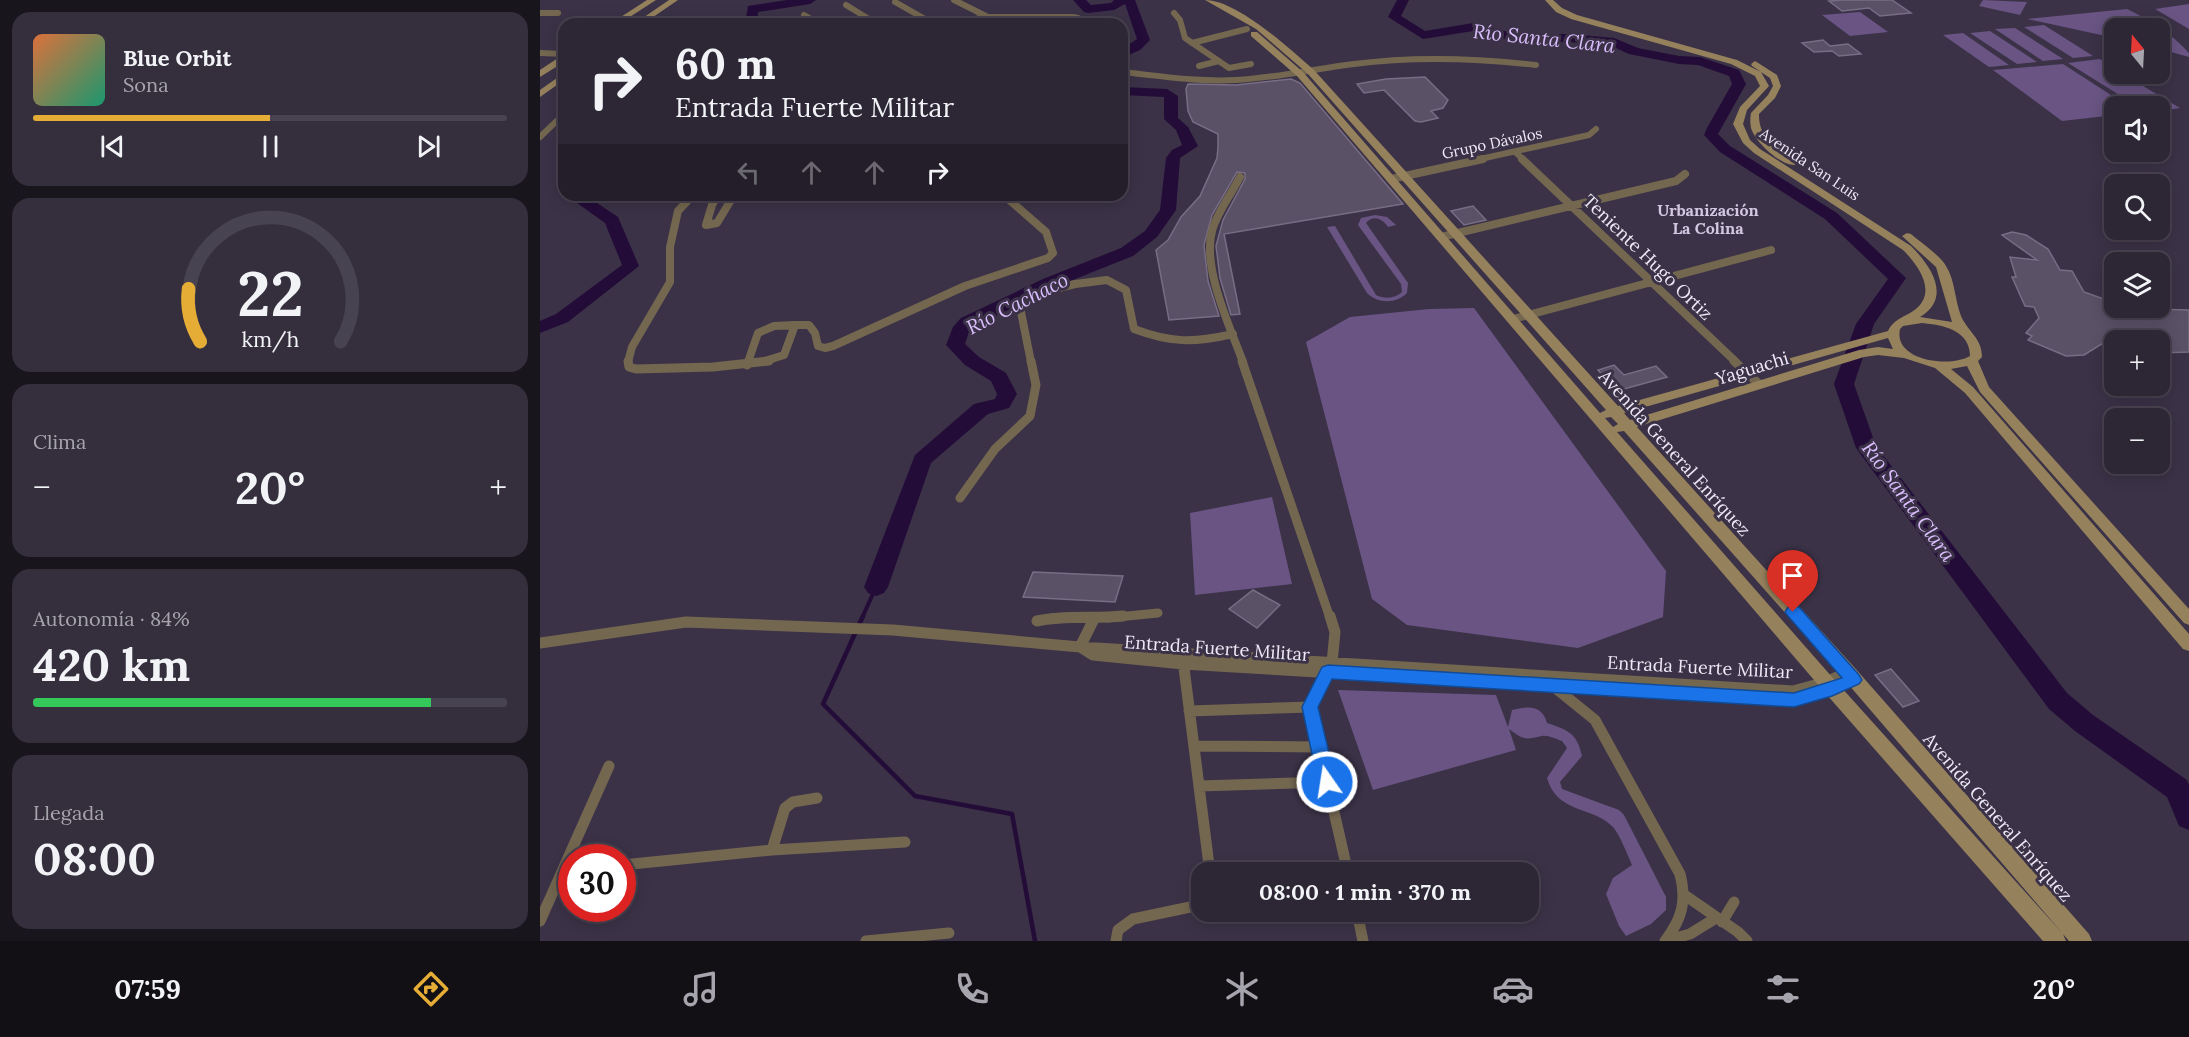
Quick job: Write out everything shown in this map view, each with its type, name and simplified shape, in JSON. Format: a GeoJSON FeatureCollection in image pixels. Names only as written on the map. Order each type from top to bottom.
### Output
{"type":"FeatureCollection","features":[{"type":"Feature","properties":{"kind":"street"},"geometry":{"type":"LineString","coordinates":[[624,18],[652,0]]}},
{"type":"Feature","properties":{"kind":"street"},"geometry":{"type":"LineString","coordinates":[[647,18],[674,0]]}},
{"type":"Feature","properties":{"kind":"street"},"geometry":{"type":"LineString","coordinates":[[954,0],[988,16]]}},
{"type":"Feature","properties":{"kind":"street","name":"Avenida General Enríquez"},"geometry":{"type":"LineString","coordinates":[[1209,0],[1301,69]]}},
{"type":"Feature","properties":{"kind":"street","name":"Avenida San Luis"},"geometry":{"type":"LineString","coordinates":[[1549,0],[1559,10],[1574,17],[1734,62],[1758,74],[1765,86],[1743,109],[1738,124],[1746,141],[1757,151],[1907,248],[1924,266],[1932,286],[1929,299],[1920,311],[1896,328]]}},
{"type":"Feature","properties":{"kind":"street","name":"Avenida San Luis"},"geometry":{"type":"LineString","coordinates":[[1560,0],[1568,8],[1578,13],[1741,58],[1769,72],[1774,77],[1777,86],[1772,96],[1755,113],[1758,135],[1777,153],[1911,239],[1933,257],[1945,276],[1955,315],[1963,331]]}},
{"type":"Feature","properties":{"kind":"street"},"geometry":{"type":"LineString","coordinates":[[895,2],[923,18]]}},
{"type":"Feature","properties":{"kind":"street"},"geometry":{"type":"LineString","coordinates":[[846,5],[867,18]]}},
{"type":"Feature","properties":{"kind":"street","name":"Avenida General Enríquez"},"geometry":{"type":"LineString","coordinates":[[1224,10],[1259,27],[1344,115],[1397,177],[1440,237],[1829,686],[2056,941]]}},
{"type":"Feature","properties":{"kind":"street"},"geometry":{"type":"LineString","coordinates":[[540,13],[558,13]]}},
{"type":"Feature","properties":{"kind":"street"},"geometry":{"type":"LineString","coordinates":[[1174,13],[1180,20],[1185,38],[1219,62],[1231,69],[1251,64]]}},
{"type":"Feature","properties":{"kind":"street"},"geometry":{"type":"LineString","coordinates":[[804,15],[809,18]]}},
{"type":"Feature","properties":{"kind":"street"},"geometry":{"type":"LineString","coordinates":[[976,18],[988,16],[1078,18]]}},
{"type":"Feature","properties":{"kind":"street"},"geometry":{"type":"LineString","coordinates":[[1017,18],[1026,16]]}},
{"type":"Feature","properties":{"kind":"street"},"geometry":{"type":"LineString","coordinates":[[1192,43],[1247,29]]}},
{"type":"Feature","properties":{"kind":"street"},"geometry":{"type":"LineString","coordinates":[[540,53],[558,55]]}},
{"type":"Feature","properties":{"kind":"street"},"geometry":{"type":"LineString","coordinates":[[1128,73],[1215,81],[1365,62],[1418,59],[1536,64]]}},
{"type":"Feature","properties":{"kind":"street"},"geometry":{"type":"LineString","coordinates":[[540,74],[558,60]]}},
{"type":"Feature","properties":{"kind":"street"},"geometry":{"type":"LineString","coordinates":[[1199,66],[1219,62]]}},
{"type":"Feature","properties":{"kind":"street"},"geometry":{"type":"LineString","coordinates":[[540,94],[558,80]]}},
{"type":"Feature","properties":{"kind":"street"},"geometry":{"type":"LineString","coordinates":[[540,137],[558,120]]}},
{"type":"Feature","properties":{"kind":"street","name":"Grupo Dávalos"},"geometry":{"type":"LineString","coordinates":[[1397,177],[1589,135],[1596,129]]}},
{"type":"Feature","properties":{"kind":"street","name":"Teniente Hugo Ortiz"},"geometry":{"type":"LineString","coordinates":[[1515,152],[1759,384]]}},
{"type":"Feature","properties":{"kind":"street"},"geometry":{"type":"LineString","coordinates":[[1440,237],[1676,181],[1685,174]]}},
{"type":"Feature","properties":{"kind":"street"},"geometry":{"type":"LineString","coordinates":[[1240,177],[1213,230],[1210,249],[1218,286],[1233,334],[1335,632],[1330,668],[1310,707],[1345,862]]}},
{"type":"Feature","properties":{"kind":"street","name":"Avenida General Enríquez"},"geometry":{"type":"LineString","coordinates":[[1397,177],[1455,234],[1528,315],[1851,676],[2082,941]]}},
{"type":"Feature","properties":{"kind":"street"},"geometry":{"type":"LineString","coordinates":[[687,201],[678,211],[670,247],[670,282],[632,347],[627,364],[636,369],[771,362],[784,356],[795,325]]}},
{"type":"Feature","properties":{"kind":"street"},"geometry":{"type":"LineString","coordinates":[[716,201],[706,225],[717,223],[730,201]]}},
{"type":"Feature","properties":{"kind":"street"},"geometry":{"type":"LineString","coordinates":[[747,365],[758,333],[774,326],[809,326],[815,333],[818,346],[825,348],[965,286],[1048,258],[1053,253],[1052,242],[1042,225],[1016,208],[1012,201]]}},
{"type":"Feature","properties":{"kind":"street"},"geometry":{"type":"LineString","coordinates":[[1513,319],[1771,250]]}},
{"type":"Feature","properties":{"kind":"street"},"geometry":{"type":"LineString","coordinates":[[960,498],[995,449],[1030,416],[1035,385],[1020,307],[1039,293],[1075,284],[1107,280],[1126,290],[1134,329],[1170,342],[1190,343],[1233,334]]}},
{"type":"Feature","properties":{"kind":"street"},"geometry":{"type":"LineString","coordinates":[[1908,356],[1894,340],[1896,328],[1916,319],[1935,320],[1963,331],[1972,338],[1978,351],[1972,362],[1963,366],[1939,366]]}},
{"type":"Feature","properties":{"kind":"street","name":"Yaguachi"},"geometry":{"type":"LineString","coordinates":[[1596,417],[1870,339],[1896,328]]}},
{"type":"Feature","properties":{"kind":"street","name":"Yaguachi"},"geometry":{"type":"LineString","coordinates":[[1609,431],[1863,353],[1878,351],[1908,356],[1939,366]]}},
{"type":"Feature","properties":{"kind":"street"},"geometry":{"type":"LineString","coordinates":[[1972,362],[1984,389],[2189,619]]}},
{"type":"Feature","properties":{"kind":"street"},"geometry":{"type":"LineString","coordinates":[[1939,366],[1969,390],[2189,645]]}},
{"type":"Feature","properties":{"kind":"street"},"geometry":{"type":"LineString","coordinates":[[1037,621],[1056,617],[1094,619],[1158,613]]}},
{"type":"Feature","properties":{"kind":"street"},"geometry":{"type":"LineString","coordinates":[[1080,647],[1094,619]]}},
{"type":"Feature","properties":{"kind":"street","name":"Entrada Fuerte Militar"},"geometry":{"type":"LineString","coordinates":[[540,642],[686,622],[835,628],[1080,647],[1182,652],[1330,668],[1554,686],[1794,700],[1851,676]]}},
{"type":"Feature","properties":{"kind":"street","name":"Entrada Fuerte Militar"},"geometry":{"type":"LineString","coordinates":[[1080,647],[1092,655],[1183,664],[1540,674],[1793,691],[1829,686]]}},
{"type":"Feature","properties":{"kind":"street"},"geometry":{"type":"LineString","coordinates":[[1182,652],[1209,862]]}},
{"type":"Feature","properties":{"kind":"street"},"geometry":{"type":"LineString","coordinates":[[1540,674],[1595,720],[1680,873],[1686,896],[1683,910],[1665,941],[1690,934],[1719,920],[1734,902]]}},
{"type":"Feature","properties":{"kind":"street"},"geometry":{"type":"LineString","coordinates":[[1189,711],[1310,707]]}},
{"type":"Feature","properties":{"kind":"street"},"geometry":{"type":"LineString","coordinates":[[1194,746],[1319,747]]}},
{"type":"Feature","properties":{"kind":"street"},"geometry":{"type":"LineString","coordinates":[[578,844],[609,766]]}},
{"type":"Feature","properties":{"kind":"street"},"geometry":{"type":"LineString","coordinates":[[1199,786],[1327,782]]}},
{"type":"Feature","properties":{"kind":"street"},"geometry":{"type":"LineString","coordinates":[[772,850],[785,808],[793,802],[817,798]]}},
{"type":"Feature","properties":{"kind":"street"},"geometry":{"type":"LineString","coordinates":[[636,864],[772,850],[905,842]]}},
{"type":"Feature","properties":{"kind":"street"},"geometry":{"type":"LineString","coordinates":[[540,921],[558,887]]}},
{"type":"Feature","properties":{"kind":"street"},"geometry":{"type":"LineString","coordinates":[[1686,896],[1738,932],[1747,941]]}},
{"type":"Feature","properties":{"kind":"street"},"geometry":{"type":"LineString","coordinates":[[1116,941],[1118,930],[1133,919],[1191,907]]}},
{"type":"Feature","properties":{"kind":"street"},"geometry":{"type":"LineString","coordinates":[[1359,922],[1364,941]]}},
{"type":"Feature","properties":{"kind":"street"},"geometry":{"type":"LineString","coordinates":[[866,941],[949,933]]}},
{"type":"Feature","properties":{"kind":"shaded area"},"geometry":{"type":"Polygon","coordinates":[[[1983,0],[2027,2],[2020,15],[1979,6],[1983,0]]]}},
{"type":"Feature","properties":{"kind":"shaded area"},"geometry":{"type":"Polygon","coordinates":[[[2189,4],[2189,29],[2155,9],[2189,4]]]}},
{"type":"Feature","properties":{"kind":"shaded area"},"geometry":{"type":"Polygon","coordinates":[[[2127,9],[2144,18],[2104,18],[2104,36],[2027,19],[2127,9]]]}},
{"type":"Feature","properties":{"kind":"shaded area"},"geometry":{"type":"Polygon","coordinates":[[[1860,12],[1888,32],[1850,36],[1822,15],[1860,12]]]}},
{"type":"Feature","properties":{"kind":"shaded area"},"geometry":{"type":"Polygon","coordinates":[[[2044,25],[2093,56],[2073,58],[2024,27],[2044,25]]]}},
{"type":"Feature","properties":{"kind":"shaded area"},"geometry":{"type":"Polygon","coordinates":[[[2015,28],[2063,59],[2043,61],[1995,29],[2015,28]]]}},
{"type":"Feature","properties":{"kind":"shaded area"},"geometry":{"type":"Polygon","coordinates":[[[1990,31],[2037,62],[2017,64],[1970,33],[1990,31]]]}},
{"type":"Feature","properties":{"kind":"shaded area"},"geometry":{"type":"Polygon","coordinates":[[[1963,33],[2009,65],[1989,67],[1943,35],[1963,33]]]}},
{"type":"Feature","properties":{"kind":"shaded area"},"geometry":{"type":"Polygon","coordinates":[[[2170,35],[2182,46],[2189,53],[2189,57],[2170,52],[2170,35]]]}},
{"type":"Feature","properties":{"kind":"shaded area"},"geometry":{"type":"Polygon","coordinates":[[[2100,59],[2104,62],[2104,84],[2140,84],[2160,96],[2121,96],[2068,63],[2100,59]]]}},
{"type":"Feature","properties":{"kind":"shaded area"},"geometry":{"type":"Polygon","coordinates":[[[2063,64],[2113,96],[2104,96],[2104,116],[2062,121],[1993,70],[2063,64]]]}},
{"type":"Feature","properties":{"kind":"shaded area"},"geometry":{"type":"Polygon","coordinates":[[[2170,102],[2180,108],[2170,110],[2170,102]]]}},
{"type":"Feature","properties":{"kind":"shaded area"},"geometry":{"type":"Polygon","coordinates":[[[1375,215],[1387,217],[1396,225],[1388,227],[1375,218],[1366,223],[1408,283],[1407,293],[1392,301],[1382,301],[1367,293],[1327,227],[1335,226],[1376,295],[1386,298],[1393,297],[1402,292],[1401,284],[1358,225],[1361,218],[1375,215]]]}},
{"type":"Feature","properties":{"kind":"shaded area"},"geometry":{"type":"Polygon","coordinates":[[[1474,308],[1666,571],[1663,617],[1578,648],[1407,625],[1372,599],[1306,342],[1350,317],[1429,309],[1474,308]]]}},
{"type":"Feature","properties":{"kind":"shaded area"},"geometry":{"type":"Polygon","coordinates":[[[1272,497],[1292,584],[1195,595],[1190,513],[1272,497]]]}},
{"type":"Feature","properties":{"kind":"shaded area"},"geometry":{"type":"Polygon","coordinates":[[[1338,690],[1496,695],[1508,727],[1512,710],[1534,708],[1538,710],[1547,723],[1571,734],[1580,748],[1582,756],[1560,782],[1562,789],[1619,810],[1624,815],[1666,897],[1666,910],[1651,924],[1626,936],[1619,926],[1606,894],[1613,878],[1632,865],[1613,827],[1605,820],[1567,804],[1552,790],[1547,778],[1567,748],[1562,741],[1544,736],[1524,738],[1509,729],[1516,750],[1373,790],[1338,690]]]}},
{"type":"Feature","properties":{"kind":"building"},"geometry":{"type":"Polygon","coordinates":[[[1892,0],[1911,13],[1880,16],[1869,8],[1842,11],[1829,1],[1892,0]]]}},
{"type":"Feature","properties":{"kind":"building"},"geometry":{"type":"Polygon","coordinates":[[[1823,40],[1830,46],[1848,44],[1861,54],[1839,56],[1832,51],[1814,52],[1802,43],[1823,40]]]}},
{"type":"Feature","properties":{"kind":"building"},"geometry":{"type":"Polygon","coordinates":[[[1425,77],[1448,100],[1443,108],[1431,111],[1438,118],[1421,122],[1415,121],[1384,90],[1364,93],[1357,84],[1386,79],[1425,77]]]}},
{"type":"Feature","properties":{"kind":"building"},"geometry":{"type":"Polygon","coordinates":[[[1291,79],[1300,83],[1403,204],[1224,234],[1240,314],[1231,315],[1220,278],[1216,246],[1223,220],[1245,179],[1245,173],[1237,172],[1212,215],[1204,245],[1208,281],[1219,316],[1169,320],[1156,250],[1168,240],[1181,217],[1200,196],[1217,158],[1218,147],[1218,134],[1193,122],[1188,111],[1186,89],[1188,84],[1236,85],[1291,79]]]}},
{"type":"Feature","properties":{"kind":"building"},"geometry":{"type":"Polygon","coordinates":[[[1473,206],[1486,220],[1464,225],[1451,211],[1473,206]]]}},
{"type":"Feature","properties":{"kind":"building"},"geometry":{"type":"Polygon","coordinates":[[[2012,232],[2026,235],[2048,249],[2060,270],[2072,271],[2084,292],[2104,299],[2104,318],[2170,318],[2170,309],[2189,310],[2189,352],[2170,353],[2170,330],[2104,330],[2104,342],[2084,355],[2066,356],[2028,340],[2032,336],[2026,333],[2039,318],[2034,307],[2025,306],[2012,277],[2016,277],[2010,257],[2037,260],[2002,235],[2012,232]]]}},
{"type":"Feature","properties":{"kind":"building"},"geometry":{"type":"Polygon","coordinates":[[[1614,365],[1624,375],[1656,366],[1667,377],[1617,391],[1598,370],[1614,365]]]}},
{"type":"Feature","properties":{"kind":"building"},"geometry":{"type":"Polygon","coordinates":[[[1033,572],[1123,576],[1115,602],[1023,597],[1033,572]]]}},
{"type":"Feature","properties":{"kind":"building"},"geometry":{"type":"Polygon","coordinates":[[[1253,590],[1280,605],[1257,628],[1229,609],[1253,590]]]}},
{"type":"Feature","properties":{"kind":"building"},"geometry":{"type":"Polygon","coordinates":[[[1891,669],[1919,701],[1903,707],[1875,675],[1891,669]]]}},
{"type":"Feature","properties":{"kind":"waterway"},"geometry":{"type":"LineString","coordinates":[[751,18],[752,9],[810,0]]}},
{"type":"Feature","properties":{"kind":"waterway","name":"Río Cachaco"},"geometry":{"type":"LineString","coordinates":[[1079,0],[1088,9],[1114,6],[1121,0]]}},
{"type":"Feature","properties":{"kind":"waterway","name":"Río Cachaco"},"geometry":{"type":"LineString","coordinates":[[1123,0],[1130,1],[1144,40],[1128,51]]}},
{"type":"Feature","properties":{"kind":"waterway","name":"Río Santa Clara"},"geometry":{"type":"LineString","coordinates":[[1403,0],[1394,17],[1423,35],[1473,27],[1516,38],[1569,38],[1614,42],[1634,51],[1679,60],[1700,61],[1734,73],[1739,84],[1711,135],[1725,149],[1831,216],[1897,278],[1865,324],[1844,384],[1866,448],[2058,701],[2084,723],[2177,789],[2189,817]]}},
{"type":"Feature","properties":{"kind":"waterway","name":"Río Cachaco"},"geometry":{"type":"LineString","coordinates":[[876,587],[922,460],[981,409],[1002,403],[1007,394],[999,377],[972,361],[955,345],[962,327],[967,322],[1049,283],[1127,252],[1151,234],[1168,210],[1173,158],[1177,153],[1191,146],[1185,139],[1184,132],[1171,119],[1171,96],[1167,93],[1128,91]]}},
{"type":"Feature","properties":{"kind":"waterway"},"geometry":{"type":"LineString","coordinates":[[540,328],[562,318],[631,266],[612,220],[583,201]]}},
{"type":"Feature","properties":{"kind":"waterway"},"geometry":{"type":"LineString","coordinates":[[862,618],[876,587]]}},
{"type":"Feature","properties":{"kind":"waterway"},"geometry":{"type":"LineString","coordinates":[[863,616],[823,704],[915,796],[1012,814],[1035,941]]}},
{"type":"Feature","properties":{"kind":"district","name":"Urbanización La Colina"},"geometry":{"type":"Point","coordinates":[1708,219]}},
{"type":"Feature","properties":{"kind":"route"},"geometry":{"type":"LineString","coordinates":[[1327,782],[1310,707],[1328,672],[1794,700],[1854,680],[1793,612]]}}]}
